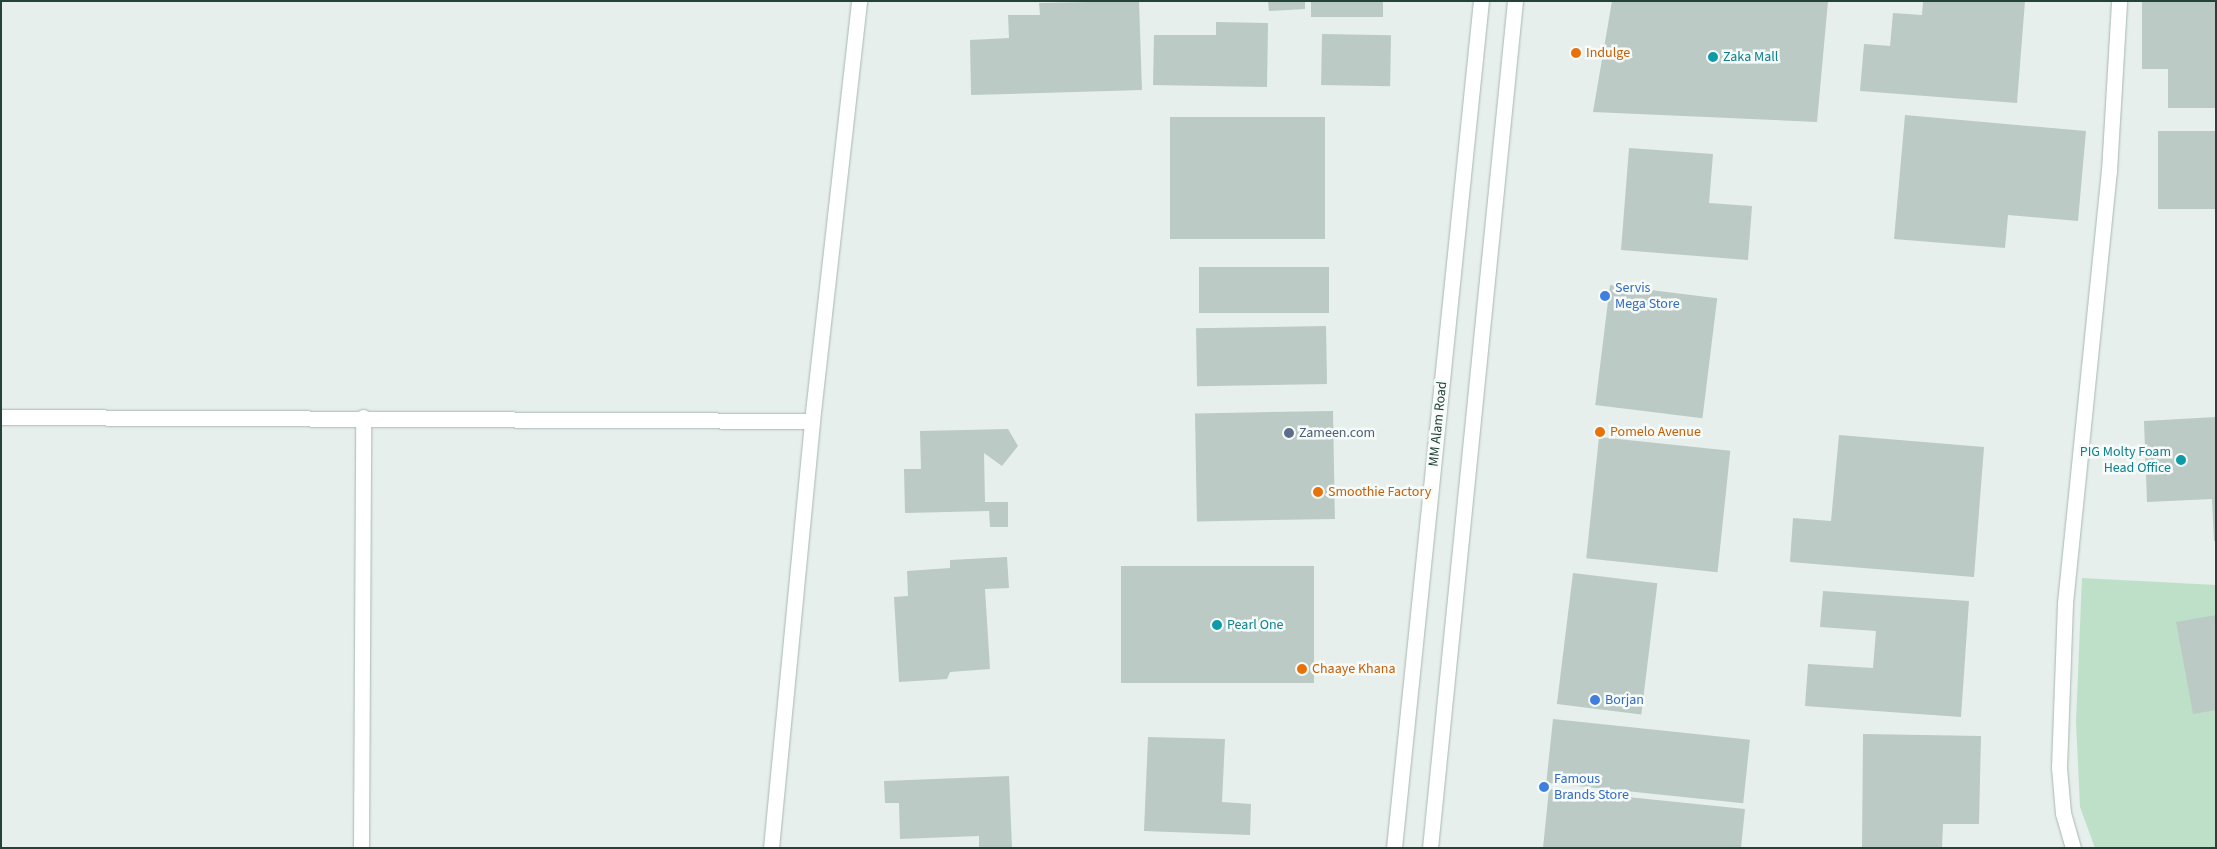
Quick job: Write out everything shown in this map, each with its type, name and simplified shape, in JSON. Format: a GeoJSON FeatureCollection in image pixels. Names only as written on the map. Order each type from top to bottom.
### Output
{"type":"FeatureCollection","features":[{"type":"Feature","properties":{"kind":"street"},"geometry":{"type":"LineString","coordinates":[[771,848],[812,421],[859,1]]}},
{"type":"Feature","properties":{"kind":"street","name":"MM Alam Road"},"geometry":{"type":"LineString","coordinates":[[1394,848],[1482,1]]}},
{"type":"Feature","properties":{"kind":"street"},"geometry":{"type":"LineString","coordinates":[[1430,848],[1515,1]]}},
{"type":"Feature","properties":{"kind":"street"},"geometry":{"type":"LineString","coordinates":[[2073,848],[2063,813],[2059,767],[2065,603],[2109,171],[2119,1]]}},
{"type":"Feature","properties":{"kind":"street"},"geometry":{"type":"LineString","coordinates":[[1,417],[363,417],[812,421]]}},
{"type":"Feature","properties":{"kind":"street"},"geometry":{"type":"LineString","coordinates":[[361,848],[363,417]]}},
{"type":"Feature","properties":{"kind":"green space"},"geometry":{"type":"Polygon","coordinates":[[[2082,578],[2216,585],[2216,848],[2095,848],[2080,807],[2076,722],[2082,578]]]}},
{"type":"Feature","properties":{"kind":"building"},"geometry":{"type":"Polygon","coordinates":[[[1139,1],[1142,90],[971,95],[970,40],[1009,38],[1008,15],[1040,15],[1039,3],[1139,1]]]}},
{"type":"Feature","properties":{"kind":"building"},"geometry":{"type":"Polygon","coordinates":[[[1268,1],[1305,1],[1305,9],[1269,11],[1268,1]]]}},
{"type":"Feature","properties":{"kind":"building"},"geometry":{"type":"Polygon","coordinates":[[[1311,1],[1383,1],[1383,17],[1311,17],[1311,1]]]}},
{"type":"Feature","properties":{"kind":"building","name":"Zaka Mall"},"geometry":{"type":"Polygon","coordinates":[[[1612,1],[1828,1],[1817,122],[1593,112],[1612,1]]]}},
{"type":"Feature","properties":{"kind":"building"},"geometry":{"type":"Polygon","coordinates":[[[1923,1],[2025,1],[2017,103],[1860,91],[1864,44],[1890,46],[1893,13],[1922,15],[1923,1]]]}},
{"type":"Feature","properties":{"kind":"building"},"geometry":{"type":"Polygon","coordinates":[[[2142,1],[2216,1],[2216,108],[2168,108],[2168,69],[2142,69],[2142,1]]]}},
{"type":"Feature","properties":{"kind":"building"},"geometry":{"type":"Polygon","coordinates":[[[1216,22],[1268,23],[1267,87],[1153,85],[1154,35],[1216,35],[1216,22]]]}},
{"type":"Feature","properties":{"kind":"building"},"geometry":{"type":"Polygon","coordinates":[[[1322,34],[1391,35],[1390,86],[1321,85],[1322,34]]]}},
{"type":"Feature","properties":{"kind":"building"},"geometry":{"type":"Polygon","coordinates":[[[1905,115],[2086,131],[2078,221],[2008,215],[2005,248],[1894,239],[1905,115]]]}},
{"type":"Feature","properties":{"kind":"building"},"geometry":{"type":"Polygon","coordinates":[[[1170,117],[1325,117],[1325,239],[1170,239],[1170,117]]]}},
{"type":"Feature","properties":{"kind":"building"},"geometry":{"type":"Polygon","coordinates":[[[2158,131],[2216,131],[2216,209],[2158,209],[2158,131]]]}},
{"type":"Feature","properties":{"kind":"building"},"geometry":{"type":"Polygon","coordinates":[[[1629,148],[1713,154],[1709,203],[1752,206],[1748,260],[1621,250],[1629,148]]]}},
{"type":"Feature","properties":{"kind":"building"},"geometry":{"type":"Polygon","coordinates":[[[1199,267],[1329,267],[1329,313],[1199,313],[1199,267]]]}},
{"type":"Feature","properties":{"kind":"building"},"geometry":{"type":"Polygon","coordinates":[[[1610,285],[1717,298],[1702,418],[1595,405],[1610,285]]]}},
{"type":"Feature","properties":{"kind":"building"},"geometry":{"type":"Polygon","coordinates":[[[1326,326],[1327,384],[1197,386],[1196,328],[1326,326]]]}},
{"type":"Feature","properties":{"kind":"building"},"geometry":{"type":"Polygon","coordinates":[[[1333,411],[1335,519],[1197,521],[1195,413],[1333,411]]]}},
{"type":"Feature","properties":{"kind":"building","name":"PIG Molty Foam Head Office"},"geometry":{"type":"Polygon","coordinates":[[[2216,417],[2216,541],[2214,541],[2212,499],[2147,502],[2144,421],[2216,417]]]}},
{"type":"Feature","properties":{"kind":"building"},"geometry":{"type":"Polygon","coordinates":[[[1008,429],[1018,446],[1002,466],[984,453],[985,502],[1008,502],[1008,527],[990,527],[989,511],[905,513],[904,469],[921,469],[920,431],[1008,429]]]}},
{"type":"Feature","properties":{"kind":"building"},"geometry":{"type":"Polygon","coordinates":[[[1839,435],[1984,447],[1974,577],[1790,562],[1793,518],[1831,521],[1839,435]]]}},
{"type":"Feature","properties":{"kind":"building"},"geometry":{"type":"Polygon","coordinates":[[[1599,437],[1730,451],[1718,572],[1586,558],[1599,437]]]}},
{"type":"Feature","properties":{"kind":"building"},"geometry":{"type":"Polygon","coordinates":[[[1007,557],[1009,588],[985,589],[990,669],[950,672],[947,679],[899,682],[894,597],[908,596],[907,571],[950,568],[950,560],[1007,557]]]}},
{"type":"Feature","properties":{"kind":"building","name":"Pearl One"},"geometry":{"type":"Polygon","coordinates":[[[1121,566],[1314,566],[1314,683],[1121,683],[1121,566]]]}},
{"type":"Feature","properties":{"kind":"building"},"geometry":{"type":"Polygon","coordinates":[[[1573,573],[1657,583],[1641,714],[1557,704],[1573,573]]]}},
{"type":"Feature","properties":{"kind":"building"},"geometry":{"type":"Polygon","coordinates":[[[1823,591],[1969,601],[1961,717],[1805,706],[1808,664],[1873,668],[1876,631],[1820,627],[1823,591]]]}},
{"type":"Feature","properties":{"kind":"building"},"geometry":{"type":"Polygon","coordinates":[[[2216,615],[2216,710],[2193,714],[2176,622],[2216,615]]]}},
{"type":"Feature","properties":{"kind":"building"},"geometry":{"type":"Polygon","coordinates":[[[1553,719],[1750,740],[1743,803],[1546,783],[1553,719]]]}},
{"type":"Feature","properties":{"kind":"building"},"geometry":{"type":"Polygon","coordinates":[[[1863,734],[1981,736],[1979,824],[1943,824],[1942,848],[1862,847],[1863,734]]]}},
{"type":"Feature","properties":{"kind":"building"},"geometry":{"type":"Polygon","coordinates":[[[1148,737],[1225,739],[1222,802],[1251,804],[1250,835],[1144,831],[1148,737]]]}},
{"type":"Feature","properties":{"kind":"building"},"geometry":{"type":"Polygon","coordinates":[[[1009,776],[1012,848],[979,848],[979,836],[900,839],[899,803],[885,803],[884,781],[1009,776]]]}},
{"type":"Feature","properties":{"kind":"building"},"geometry":{"type":"Polygon","coordinates":[[[1549,789],[1745,809],[1741,848],[1543,848],[1549,789]]]}},
{"type":"Feature","properties":{"kind":"place","name":"Indulge"},"geometry":{"type":"Point","coordinates":[1576,53]}},
{"type":"Feature","properties":{"kind":"place","name":"Zaka Mall"},"geometry":{"type":"Point","coordinates":[1713,57]}},
{"type":"Feature","properties":{"kind":"place","name":"Servis Mega Store"},"geometry":{"type":"Point","coordinates":[1605,296]}},
{"type":"Feature","properties":{"kind":"place","name":"Pomelo Avenue"},"geometry":{"type":"Point","coordinates":[1600,432]}},
{"type":"Feature","properties":{"kind":"place","name":"Zameen.com"},"geometry":{"type":"Point","coordinates":[1289,433]}},
{"type":"Feature","properties":{"kind":"place","name":"PIG Molty Foam Head Office"},"geometry":{"type":"Point","coordinates":[2181,460]}},
{"type":"Feature","properties":{"kind":"place","name":"Smoothie Factory"},"geometry":{"type":"Point","coordinates":[1318,492]}},
{"type":"Feature","properties":{"kind":"place","name":"Pearl One"},"geometry":{"type":"Point","coordinates":[1217,625]}},
{"type":"Feature","properties":{"kind":"place","name":"Chaaye Khana"},"geometry":{"type":"Point","coordinates":[1302,669]}},
{"type":"Feature","properties":{"kind":"place","name":"Borjan"},"geometry":{"type":"Point","coordinates":[1595,700]}},
{"type":"Feature","properties":{"kind":"place","name":"Famous Brands Store"},"geometry":{"type":"Point","coordinates":[1544,787]}}]}
